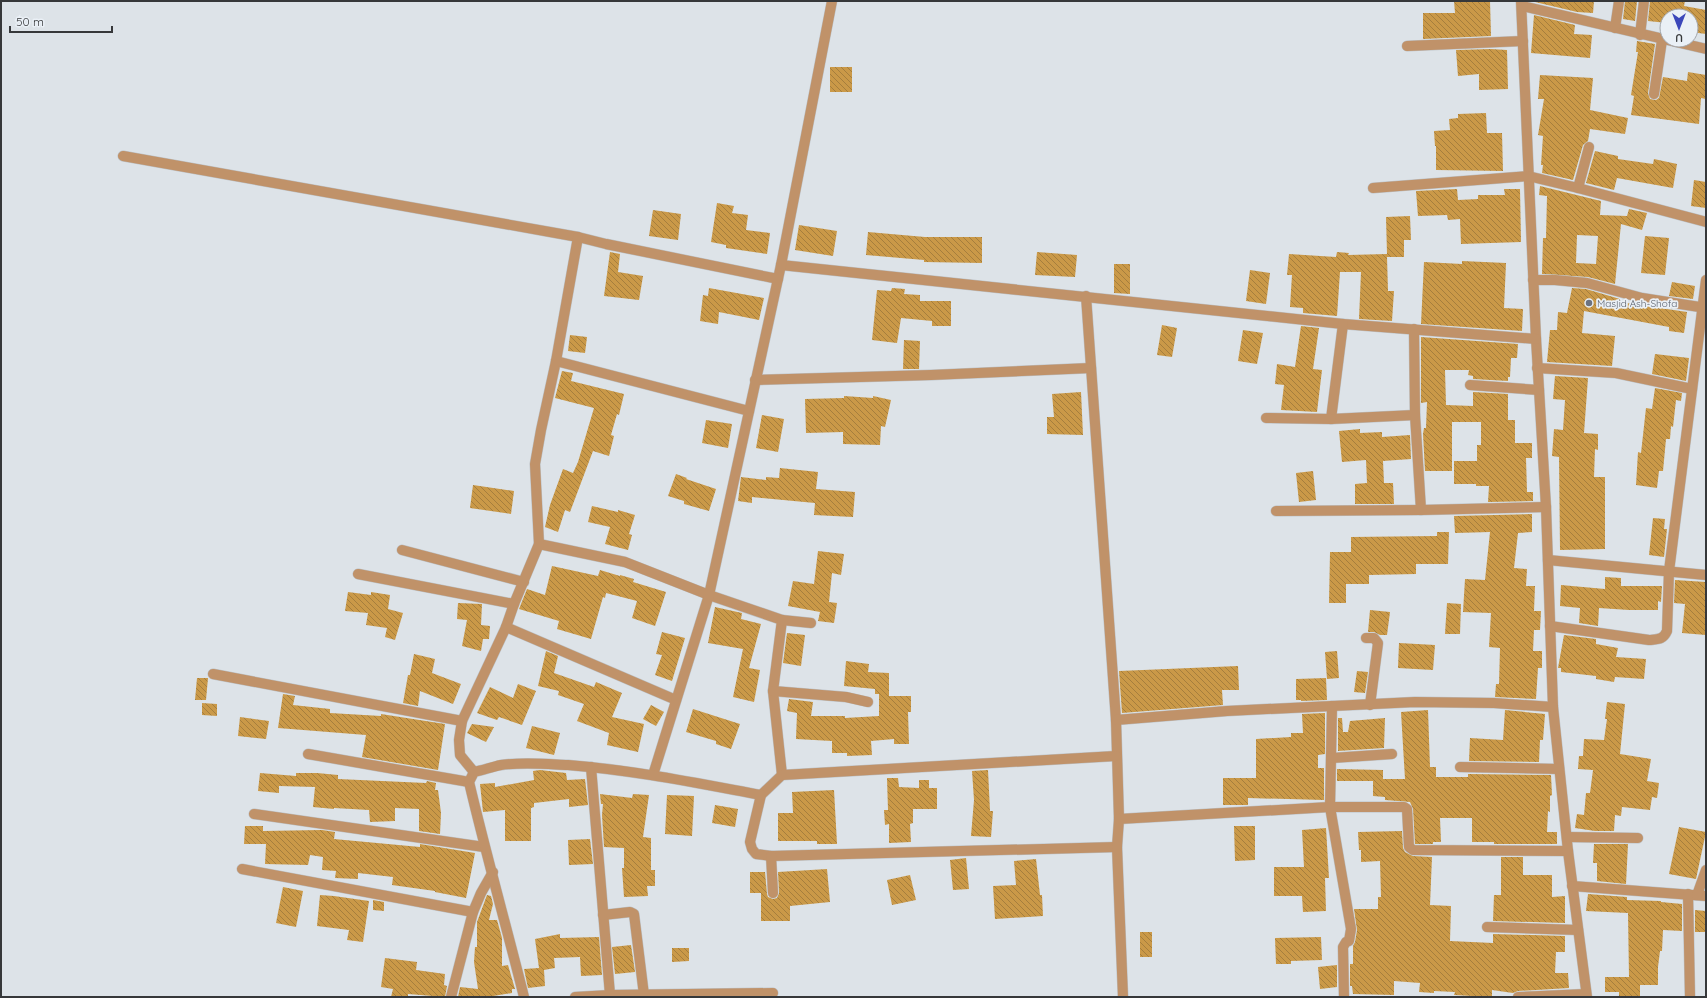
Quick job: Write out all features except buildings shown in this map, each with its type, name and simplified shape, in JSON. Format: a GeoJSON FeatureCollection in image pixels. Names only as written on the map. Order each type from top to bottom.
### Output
{"type":"FeatureCollection","features":[{"type":"Feature","properties":{"kind":"street"},"geometry":{"type":"LineString","coordinates":[[653,775],[708,594],[781,265],[832,1]]}},
{"type":"Feature","properties":{"kind":"street"},"geometry":{"type":"LineString","coordinates":[[1615,28],[1619,1]]}},
{"type":"Feature","properties":{"kind":"street"},"geometry":{"type":"LineString","coordinates":[[1640,35],[1644,1]]}},
{"type":"Feature","properties":{"kind":"street"},"geometry":{"type":"LineString","coordinates":[[1518,997],[1586,995],[1568,851],[1553,706],[1546,507],[1537,368],[1521,3],[1659,39]]}},
{"type":"Feature","properties":{"kind":"street"},"geometry":{"type":"LineString","coordinates":[[1407,46],[1522,41]]}},
{"type":"Feature","properties":{"kind":"street"},"geometry":{"type":"LineString","coordinates":[[1654,94],[1661,48]]}},
{"type":"Feature","properties":{"kind":"street"},"geometry":{"type":"LineString","coordinates":[[1578,188],[1589,147]]}},
{"type":"Feature","properties":{"kind":"street"},"geometry":{"type":"LineString","coordinates":[[123,156],[578,237],[778,279]]}},
{"type":"Feature","properties":{"kind":"street"},"geometry":{"type":"LineString","coordinates":[[1373,188],[1528,176],[1706,222]]}},
{"type":"Feature","properties":{"kind":"street"},"geometry":{"type":"LineString","coordinates":[[474,772],[460,755],[459,740],[462,720],[506,628],[514,604],[540,544],[535,464],[556,361],[578,237]]}},
{"type":"Feature","properties":{"kind":"street"},"geometry":{"type":"LineString","coordinates":[[781,265],[1343,324],[1536,339]]}},
{"type":"Feature","properties":{"kind":"street"},"geometry":{"type":"LineString","coordinates":[[1533,280],[1555,280],[1587,283],[1636,297],[1704,308]]}},
{"type":"Feature","properties":{"kind":"street"},"geometry":{"type":"LineString","coordinates":[[1550,626],[1649,640],[1660,639],[1664,636],[1666,631],[1669,571],[1692,389],[1704,308],[1706,280]]}},
{"type":"Feature","properties":{"kind":"street"},"geometry":{"type":"LineString","coordinates":[[1086,296],[1116,720],[1119,818],[1117,847],[1123,997]]}},
{"type":"Feature","properties":{"kind":"street"},"geometry":{"type":"LineString","coordinates":[[1331,419],[1343,324]]}},
{"type":"Feature","properties":{"kind":"street"},"geometry":{"type":"LineString","coordinates":[[1414,329],[1415,415],[1421,510]]}},
{"type":"Feature","properties":{"kind":"street"},"geometry":{"type":"LineString","coordinates":[[556,361],[749,411]]}},
{"type":"Feature","properties":{"kind":"street"},"geometry":{"type":"LineString","coordinates":[[755,380],[931,376],[1091,368]]}},
{"type":"Feature","properties":{"kind":"street"},"geometry":{"type":"LineString","coordinates":[[1537,368],[1616,373],[1692,389]]}},
{"type":"Feature","properties":{"kind":"street"},"geometry":{"type":"LineString","coordinates":[[1470,385],[1539,390]]}},
{"type":"Feature","properties":{"kind":"street"},"geometry":{"type":"LineString","coordinates":[[1266,418],[1331,419],[1415,415]]}},
{"type":"Feature","properties":{"kind":"street"},"geometry":{"type":"LineString","coordinates":[[1276,511],[1546,507]]}},
{"type":"Feature","properties":{"kind":"street"},"geometry":{"type":"LineString","coordinates":[[540,544],[625,562],[708,594],[782,620],[811,623]]}},
{"type":"Feature","properties":{"kind":"street"},"geometry":{"type":"LineString","coordinates":[[402,550],[524,582]]}},
{"type":"Feature","properties":{"kind":"street"},"geometry":{"type":"LineString","coordinates":[[1548,560],[1706,575]]}},
{"type":"Feature","properties":{"kind":"street"},"geometry":{"type":"LineString","coordinates":[[358,574],[514,604]]}},
{"type":"Feature","properties":{"kind":"street"},"geometry":{"type":"LineString","coordinates":[[782,620],[772,691],[782,775]]}},
{"type":"Feature","properties":{"kind":"street"},"geometry":{"type":"LineString","coordinates":[[506,628],[676,700]]}},
{"type":"Feature","properties":{"kind":"street"},"geometry":{"type":"LineString","coordinates":[[1366,638],[1374,638],[1378,643],[1370,705]]}},
{"type":"Feature","properties":{"kind":"street"},"geometry":{"type":"LineString","coordinates":[[213,674],[462,720]]}},
{"type":"Feature","properties":{"kind":"street"},"geometry":{"type":"LineString","coordinates":[[772,691],[846,697],[868,702]]}},
{"type":"Feature","properties":{"kind":"street"},"geometry":{"type":"LineString","coordinates":[[1116,720],[1227,711],[1415,702],[1553,706]]}},
{"type":"Feature","properties":{"kind":"street"},"geometry":{"type":"LineString","coordinates":[[1332,706],[1330,807],[1351,929],[1349,941],[1343,946],[1344,997]]}},
{"type":"Feature","properties":{"kind":"street"},"geometry":{"type":"LineString","coordinates":[[308,754],[469,782]]}},
{"type":"Feature","properties":{"kind":"street"},"geometry":{"type":"LineString","coordinates":[[1332,758],[1392,754]]}},
{"type":"Feature","properties":{"kind":"street"},"geometry":{"type":"LineString","coordinates":[[1116,756],[782,775],[761,796],[750,842],[752,849],[756,854],[771,856],[1117,847]]}},
{"type":"Feature","properties":{"kind":"street"},"geometry":{"type":"LineString","coordinates":[[524,997],[493,872],[484,846],[469,782],[474,772],[499,765],[535,763],[591,767],[653,775],[761,796]]}},
{"type":"Feature","properties":{"kind":"street"},"geometry":{"type":"LineString","coordinates":[[591,767],[610,995]]}},
{"type":"Feature","properties":{"kind":"street"},"geometry":{"type":"LineString","coordinates":[[1460,768],[1560,769]]}},
{"type":"Feature","properties":{"kind":"street"},"geometry":{"type":"LineString","coordinates":[[1119,818],[1330,807],[1404,807],[1407,809],[1409,847],[1413,850],[1568,851]]}},
{"type":"Feature","properties":{"kind":"street"},"geometry":{"type":"LineString","coordinates":[[254,814],[484,846]]}},
{"type":"Feature","properties":{"kind":"street"},"geometry":{"type":"LineString","coordinates":[[1567,837],[1638,838]]}},
{"type":"Feature","properties":{"kind":"street"},"geometry":{"type":"LineString","coordinates":[[771,856],[773,894]]}},
{"type":"Feature","properties":{"kind":"street"},"geometry":{"type":"LineString","coordinates":[[242,869],[474,912]]}},
{"type":"Feature","properties":{"kind":"street"},"geometry":{"type":"LineString","coordinates":[[1690,997],[1697,895],[1706,870]]}},
{"type":"Feature","properties":{"kind":"street"},"geometry":{"type":"LineString","coordinates":[[451,997],[474,912],[481,893],[493,872]]}},
{"type":"Feature","properties":{"kind":"street"},"geometry":{"type":"LineString","coordinates":[[1572,886],[1697,895]]}},
{"type":"Feature","properties":{"kind":"street"},"geometry":{"type":"LineString","coordinates":[[603,915],[630,912],[634,914],[644,995]]}},
{"type":"Feature","properties":{"kind":"street"},"geometry":{"type":"LineString","coordinates":[[1487,927],[1578,930]]}},
{"type":"Feature","properties":{"kind":"street"},"geometry":{"type":"LineString","coordinates":[[575,997],[610,995],[773,993]]}},
{"type":"Feature","properties":{"kind":"place","name":"Masjid Ash-Shofa"},"geometry":{"type":"Point","coordinates":[1589,303]}}]}
